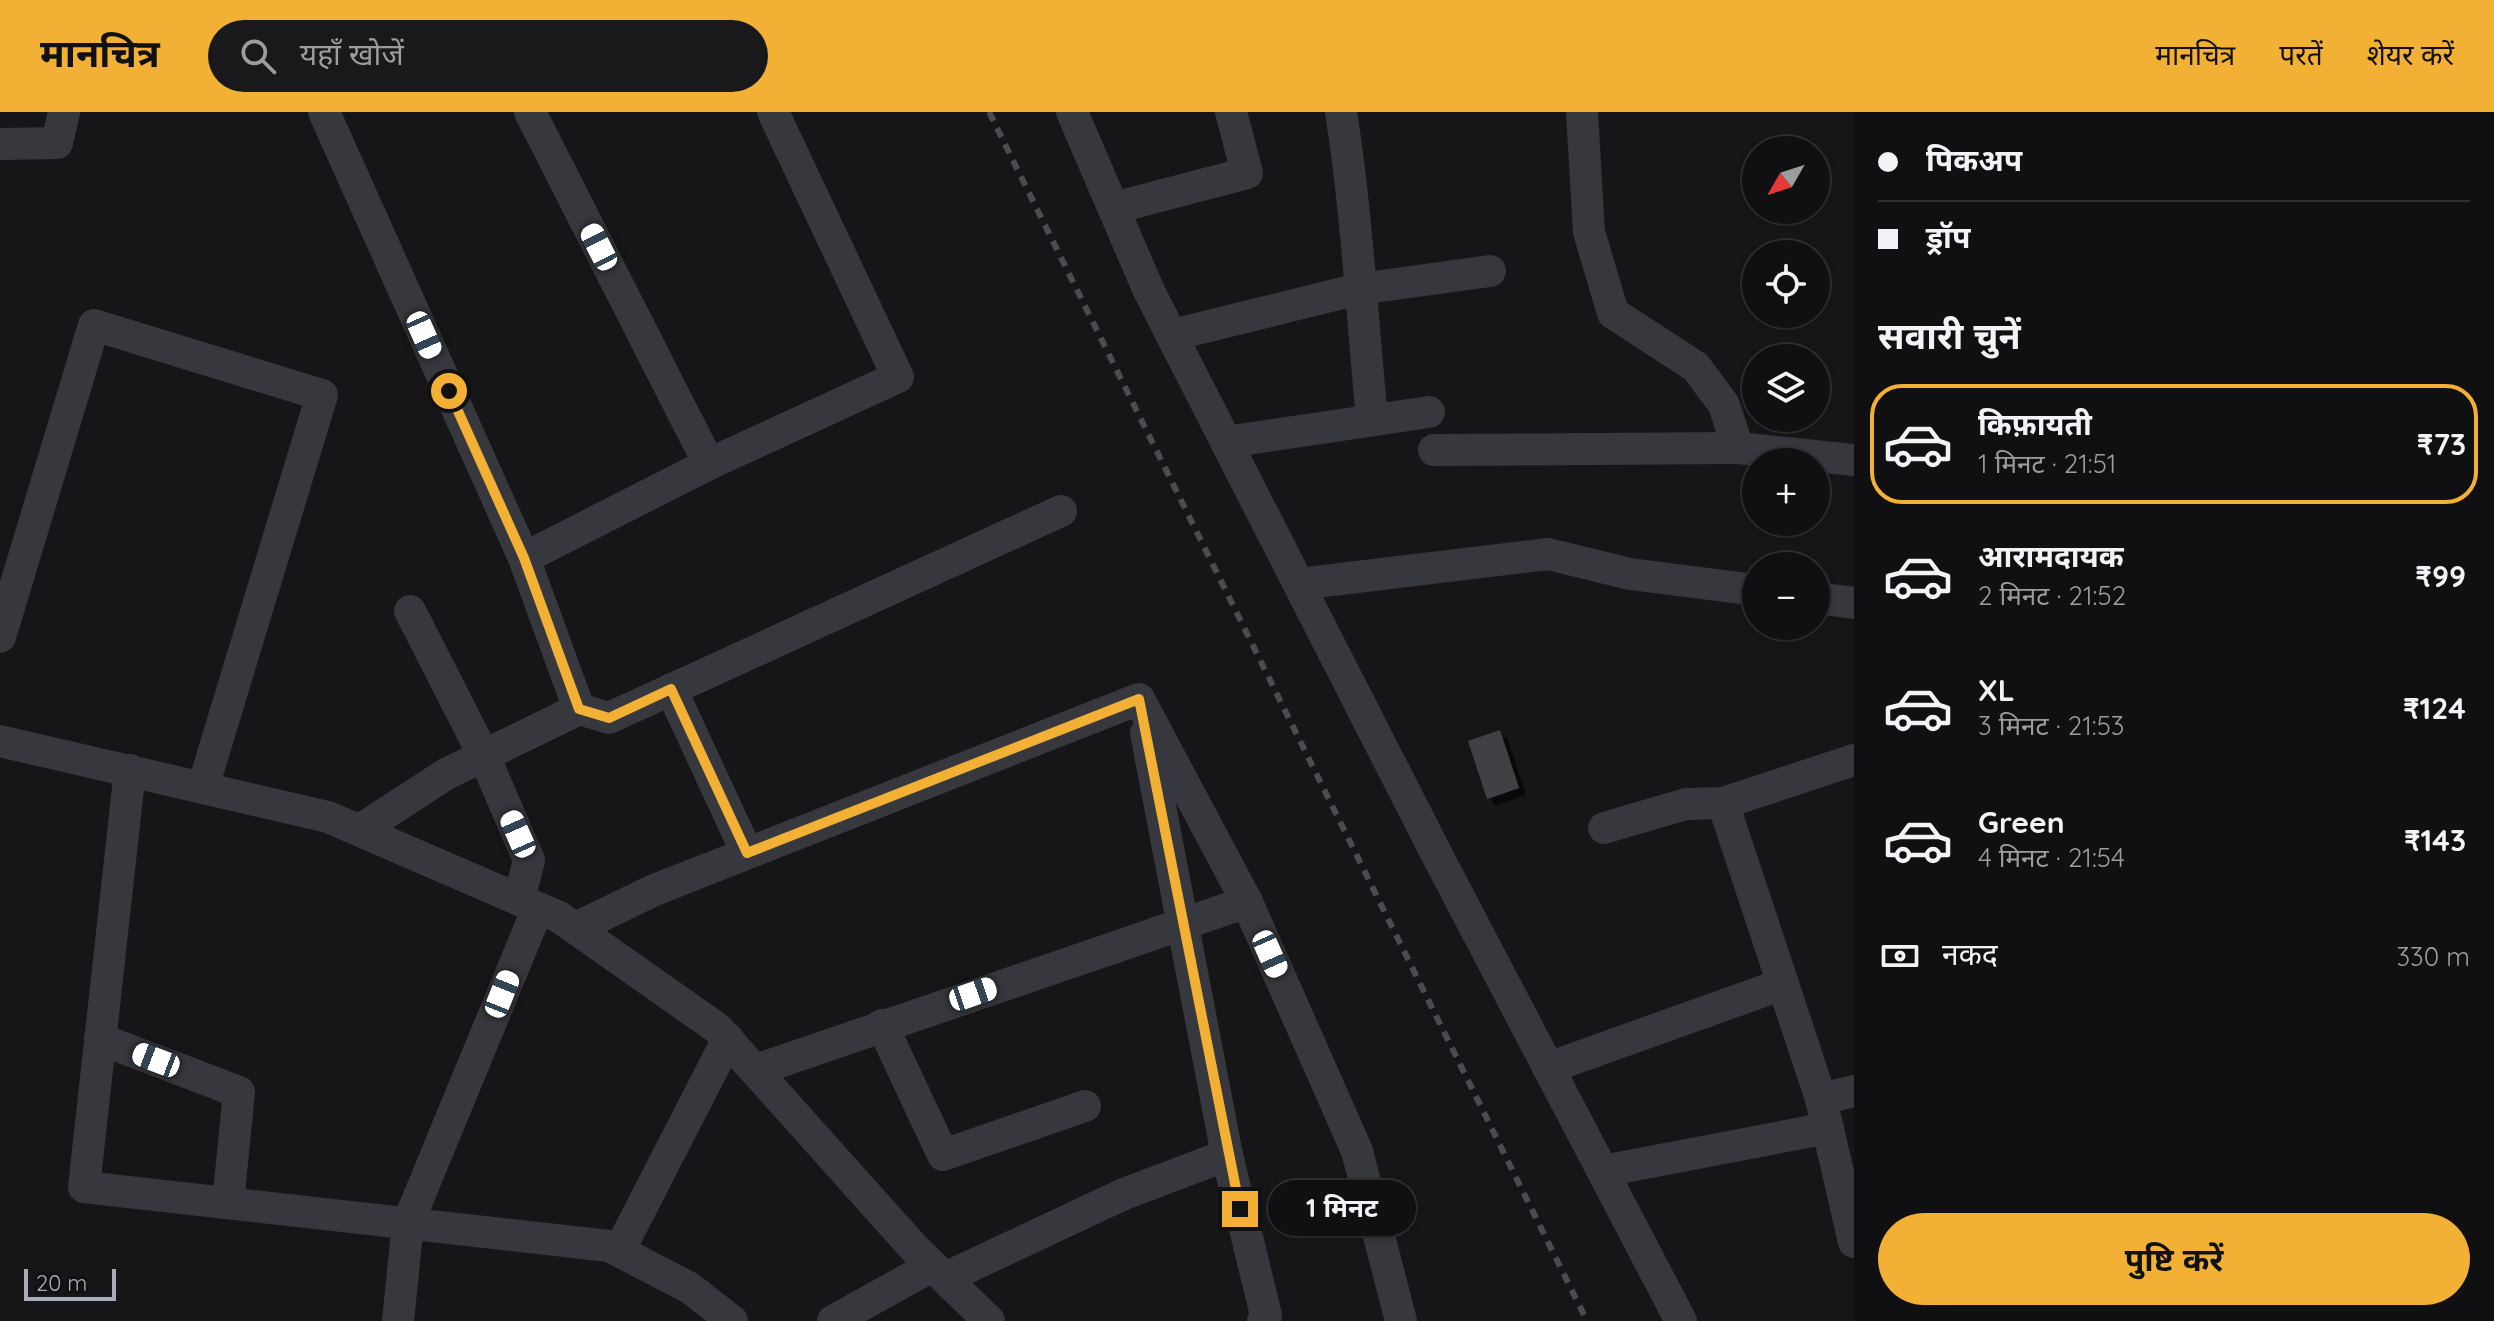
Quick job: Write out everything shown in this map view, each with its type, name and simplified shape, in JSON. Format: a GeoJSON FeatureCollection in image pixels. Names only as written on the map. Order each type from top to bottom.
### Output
{"type":"FeatureCollection","features":[{"type":"Feature","properties":{"kind":"street"},"geometry":{"type":"LineString","coordinates":[[0,144],[57,143],[64,112]]}},
{"type":"Feature","properties":{"kind":"street"},"geometry":{"type":"LineString","coordinates":[[324,112],[524,558],[579,709]]}},
{"type":"Feature","properties":{"kind":"street"},"geometry":{"type":"LineString","coordinates":[[530,112],[709,464]]}},
{"type":"Feature","properties":{"kind":"street"},"geometry":{"type":"LineString","coordinates":[[524,558],[709,464],[898,377],[773,112]]}},
{"type":"Feature","properties":{"kind":"street"},"geometry":{"type":"LineString","coordinates":[[1072,112],[1172,335],[1681,1321]]}},
{"type":"Feature","properties":{"kind":"street"},"geometry":{"type":"LineString","coordinates":[[1114,208],[1247,173],[1231,112]]}},
{"type":"Feature","properties":{"kind":"street"},"geometry":{"type":"LineString","coordinates":[[1341,112],[1355,200],[1354,236],[1372,419]]}},
{"type":"Feature","properties":{"kind":"street"},"geometry":{"type":"LineString","coordinates":[[1582,112],[1589,232],[1613,313],[1696,367],[1724,405],[1738,448]]}},
{"type":"Feature","properties":{"kind":"street"},"geometry":{"type":"LineString","coordinates":[[1172,335],[1359,289],[1490,271]]}},
{"type":"Feature","properties":{"kind":"street"},"geometry":{"type":"LineString","coordinates":[[0,637],[94,325],[322,395],[203,787]]}},
{"type":"Feature","properties":{"kind":"street"},"geometry":{"type":"LineString","coordinates":[[1226,442],[1429,412]]}},
{"type":"Feature","properties":{"kind":"street"},"geometry":{"type":"LineString","coordinates":[[1434,450],[1738,448],[1854,460]]}},
{"type":"Feature","properties":{"kind":"street"},"geometry":{"type":"LineString","coordinates":[[360,830],[446,774],[579,709],[609,718],[1061,511]]}},
{"type":"Feature","properties":{"kind":"street"},"geometry":{"type":"LineString","coordinates":[[1299,584],[1548,554],[1630,574],[1742,588]]}},
{"type":"Feature","properties":{"kind":"street"},"geometry":{"type":"LineString","coordinates":[[1830,600],[1854,603]]}},
{"type":"Feature","properties":{"kind":"street"},"geometry":{"type":"LineString","coordinates":[[398,1321],[408,1223],[529,904],[529,860],[484,756],[410,611]]}},
{"type":"Feature","properties":{"kind":"street"},"geometry":{"type":"LineString","coordinates":[[671,689],[747,853]]}},
{"type":"Feature","properties":{"kind":"street"},"geometry":{"type":"LineString","coordinates":[[576,928],[652,891],[1139,699]]}},
{"type":"Feature","properties":{"kind":"street"},"geometry":{"type":"LineString","coordinates":[[1139,699],[1247,902],[1357,1151],[1401,1321]]}},
{"type":"Feature","properties":{"kind":"street"},"geometry":{"type":"LineString","coordinates":[[1139,699],[1227,1155],[1266,1315],[1263,1321]]}},
{"type":"Feature","properties":{"kind":"street"},"geometry":{"type":"LineString","coordinates":[[0,741],[328,817],[529,904],[576,928],[717,1028],[938,1272],[989,1321]]}},
{"type":"Feature","properties":{"kind":"street"},"geometry":{"type":"LineString","coordinates":[[1604,828],[1686,804],[1723,803],[1854,760]]}},
{"type":"Feature","properties":{"kind":"street"},"geometry":{"type":"LineString","coordinates":[[130,770],[84,1187],[609,1246],[690,1288],[732,1321]]}},
{"type":"Feature","properties":{"kind":"street"},"geometry":{"type":"LineString","coordinates":[[1723,803],[1825,1114],[1854,1242]]}},
{"type":"Feature","properties":{"kind":"street"},"geometry":{"type":"LineString","coordinates":[[756,1070],[1247,902]]}},
{"type":"Feature","properties":{"kind":"street"},"geometry":{"type":"LineString","coordinates":[[1548,1068],[1783,984]]}},
{"type":"Feature","properties":{"kind":"street"},"geometry":{"type":"LineString","coordinates":[[882,1025],[943,1155],[1085,1106]]}},
{"type":"Feature","properties":{"kind":"street"},"geometry":{"type":"LineString","coordinates":[[100,1039],[239,1092],[228,1203]]}},
{"type":"Feature","properties":{"kind":"street"},"geometry":{"type":"LineString","coordinates":[[619,1251],[728,1039]]}},
{"type":"Feature","properties":{"kind":"street"},"geometry":{"type":"LineString","coordinates":[[1603,1171],[1825,1114],[1854,1091]]}},
{"type":"Feature","properties":{"kind":"street"},"geometry":{"type":"LineString","coordinates":[[833,1321],[938,1272],[1124,1194],[1227,1155]]}},
{"type":"Feature","properties":{"kind":"building"},"geometry":{"type":"Polygon","coordinates":[[[1500,730],[1519,788],[1487,799],[1468,741],[1500,730]]]}},
{"type":"Feature","properties":{"kind":"railway"},"geometry":{"type":"LineString","coordinates":[[989,112],[1587,1321]]}},
{"type":"Feature","properties":{"kind":"route"},"geometry":{"type":"LineString","coordinates":[[449,391],[524,558],[579,709],[609,718],[671,689],[747,853],[1139,699],[1240,1209]]}}]}
